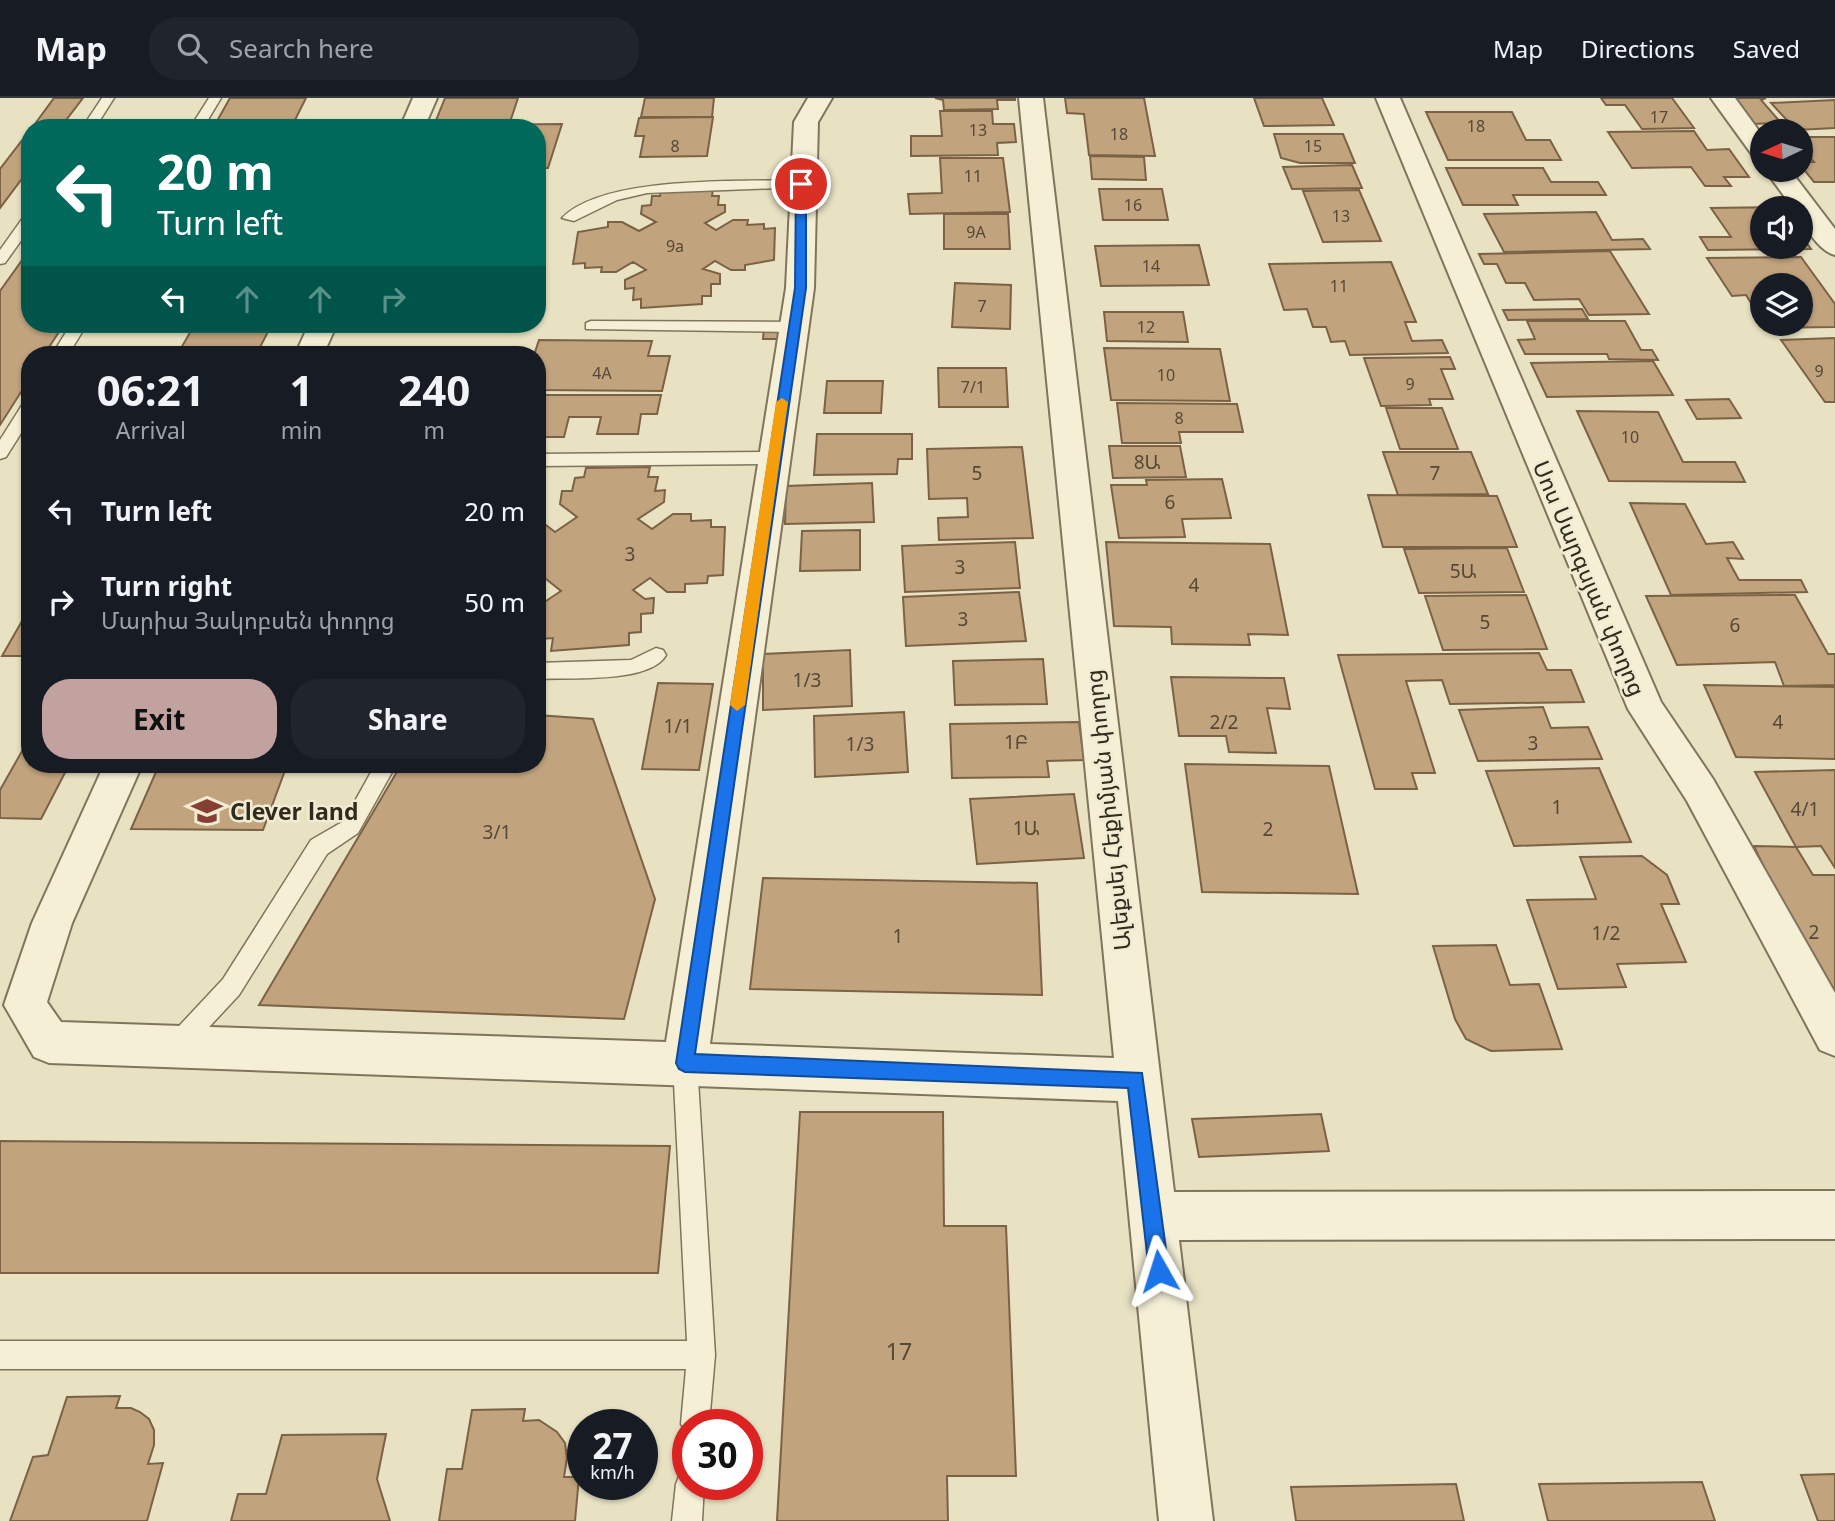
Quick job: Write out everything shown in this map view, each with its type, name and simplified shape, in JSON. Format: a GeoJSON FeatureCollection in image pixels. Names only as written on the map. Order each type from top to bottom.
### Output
{"type":"FeatureCollection","features":[{"type":"Feature","properties":{"kind":"street"},"geometry":{"type":"LineString","coordinates":[[416,119],[425,98]]}},
{"type":"Feature","properties":{"kind":"street"},"geometry":{"type":"LineString","coordinates":[[685,1063],[800,288],[801,184],[806,122],[820,98]]}},
{"type":"Feature","properties":{"kind":"street","name":"Ալեքսեյ Հեքիմյան փողոց"},"geometry":{"type":"LineString","coordinates":[[1031,98],[1186,1521]]}},
{"type":"Feature","properties":{"kind":"street","name":"Սոս Սարգսյան փողոց"},"geometry":{"type":"LineString","coordinates":[[1388,98],[1646,709],[1700,790],[1835,1035]]}},
{"type":"Feature","properties":{"kind":"street"},"geometry":{"type":"LineString","coordinates":[[1723,98],[1750,135]]}},
{"type":"Feature","properties":{"kind":"street"},"geometry":{"type":"LineString","coordinates":[[1786,182],[1835,247]]}},
{"type":"Feature","properties":{"kind":"street"},"geometry":{"type":"LineString","coordinates":[[119,773],[52,923],[25,1005],[49,1042],[1136,1080]]}},
{"type":"Feature","properties":{"kind":"street"},"geometry":{"type":"LineString","coordinates":[[1153,1216],[1835,1215]]}},
{"type":"Feature","properties":{"kind":"lane"},"geometry":{"type":"LineString","coordinates":[[94,119],[108,98]]}},
{"type":"Feature","properties":{"kind":"lane"},"geometry":{"type":"LineString","coordinates":[[202,119],[215,98]]}},
{"type":"Feature","properties":{"kind":"lane"},"geometry":{"type":"LineString","coordinates":[[569,218],[611,197],[647,189],[801,184]]}},
{"type":"Feature","properties":{"kind":"lane"},"geometry":{"type":"LineString","coordinates":[[0,260],[21,231]]}},
{"type":"Feature","properties":{"kind":"lane"},"geometry":{"type":"LineString","coordinates":[[591,326],[794,327]]}},
{"type":"Feature","properties":{"kind":"lane"},"geometry":{"type":"LineString","coordinates":[[0,453],[21,420]]}},
{"type":"Feature","properties":{"kind":"lane"},"geometry":{"type":"LineString","coordinates":[[546,460],[773,458]]}},
{"type":"Feature","properties":{"kind":"lane"},"geometry":{"type":"LineString","coordinates":[[546,671],[634,667],[656,655]]}},
{"type":"Feature","properties":{"kind":"lane"},"geometry":{"type":"LineString","coordinates":[[173,1048],[231,987],[319,847],[351,827],[381,773]]}},
{"type":"Feature","properties":{"kind":"lane"},"geometry":{"type":"LineString","coordinates":[[685,1063],[701,1355],[696,1409]]}},
{"type":"Feature","properties":{"kind":"lane"},"geometry":{"type":"LineString","coordinates":[[0,1354],[701,1355]]}},
{"type":"Feature","properties":{"kind":"lane"},"geometry":{"type":"LineString","coordinates":[[687,1521],[689,1500]]}},
{"type":"Feature","properties":{"kind":"building"},"geometry":{"type":"Polygon","coordinates":[[[54,98],[83,98],[67,119],[39,119],[54,98]]]}},
{"type":"Feature","properties":{"kind":"building"},"geometry":{"type":"Polygon","coordinates":[[[230,98],[306,98],[296,119],[218,119],[230,98]]]}},
{"type":"Feature","properties":{"kind":"building"},"geometry":{"type":"Polygon","coordinates":[[[445,98],[518,98],[511,119],[437,119],[445,98]]]}},
{"type":"Feature","properties":{"kind":"building"},"geometry":{"type":"Polygon","coordinates":[[[645,98],[714,98],[712,117],[641,117],[645,98]]]}},
{"type":"Feature","properties":{"kind":"building"},"geometry":{"type":"Polygon","coordinates":[[[935,98],[1015,100],[997,100],[998,109],[944,110],[943,100],[935,98]]]}},
{"type":"Feature","properties":{"kind":"building"},"geometry":{"type":"Polygon","coordinates":[[[1065,98],[1144,98],[1155,156],[1089,155],[1084,114],[1067,113],[1065,98]]]}},
{"type":"Feature","properties":{"kind":"building"},"geometry":{"type":"Polygon","coordinates":[[[1254,98],[1322,98],[1334,125],[1264,126],[1254,98]]]}},
{"type":"Feature","properties":{"kind":"building"},"geometry":{"type":"Polygon","coordinates":[[[1601,98],[1672,98],[1694,128],[1642,129],[1625,105],[1606,105],[1601,98]]]}},
{"type":"Feature","properties":{"kind":"building"},"geometry":{"type":"Polygon","coordinates":[[[1729,98],[1766,98],[1761,100],[1778,119],[1750,119],[1750,123],[1729,98]]]}},
{"type":"Feature","properties":{"kind":"building"},"geometry":{"type":"Polygon","coordinates":[[[1835,100],[1835,128],[1813,129],[1813,119],[1786,119],[1771,103],[1835,100]]]}},
{"type":"Feature","properties":{"kind":"building"},"geometry":{"type":"Polygon","coordinates":[[[940,111],[992,111],[993,124],[1014,124],[1016,142],[997,143],[998,155],[911,156],[911,136],[942,136],[940,111]]]}},
{"type":"Feature","properties":{"kind":"building"},"geometry":{"type":"Polygon","coordinates":[[[1426,112],[1512,112],[1526,140],[1550,140],[1561,160],[1448,160],[1426,112]]]}},
{"type":"Feature","properties":{"kind":"building"},"geometry":{"type":"Polygon","coordinates":[[[713,117],[707,156],[640,157],[644,136],[635,136],[639,118],[713,117]]]}},
{"type":"Feature","properties":{"kind":"building"},"geometry":{"type":"Polygon","coordinates":[[[546,124],[562,124],[548,168],[546,168],[546,124]]]}},
{"type":"Feature","properties":{"kind":"building"},"geometry":{"type":"Polygon","coordinates":[[[1694,131],[1707,150],[1729,149],[1749,177],[1724,177],[1731,186],[1705,186],[1691,167],[1632,168],[1608,132],[1694,131]]]}},
{"type":"Feature","properties":{"kind":"building"},"geometry":{"type":"Polygon","coordinates":[[[1274,134],[1343,134],[1355,163],[1300,163],[1281,158],[1274,134]]]}},
{"type":"Feature","properties":{"kind":"building"},"geometry":{"type":"Polygon","coordinates":[[[1813,137],[1835,137],[1835,182],[1814,182],[1813,137]]]}},
{"type":"Feature","properties":{"kind":"building"},"geometry":{"type":"Polygon","coordinates":[[[21,142],[21,180],[0,208],[0,169],[21,142]]]}},
{"type":"Feature","properties":{"kind":"building"},"geometry":{"type":"Polygon","coordinates":[[[1090,156],[1144,157],[1146,180],[1092,179],[1090,156]]]}},
{"type":"Feature","properties":{"kind":"building"},"geometry":{"type":"Polygon","coordinates":[[[940,158],[1003,158],[1010,212],[910,214],[908,194],[942,193],[940,158]]]}},
{"type":"Feature","properties":{"kind":"building"},"geometry":{"type":"Polygon","coordinates":[[[1352,165],[1362,188],[1292,189],[1283,167],[1352,165]]]}},
{"type":"Feature","properties":{"kind":"building"},"geometry":{"type":"Polygon","coordinates":[[[1446,168],[1543,168],[1551,182],[1598,182],[1606,195],[1513,195],[1518,205],[1463,205],[1446,168]]]}},
{"type":"Feature","properties":{"kind":"building"},"geometry":{"type":"Polygon","coordinates":[[[713,189],[712,196],[719,196],[718,205],[725,205],[725,212],[705,223],[716,230],[733,220],[748,220],[747,225],[764,224],[764,229],[775,228],[774,260],[745,265],[745,270],[731,270],[715,261],[703,269],[720,274],[720,284],[711,284],[711,296],[702,296],[702,304],[641,308],[641,299],[633,300],[634,288],[625,289],[625,280],[646,270],[633,262],[616,272],[601,272],[602,267],[585,268],[585,263],[573,264],[578,232],[608,227],[608,222],[622,222],[639,231],[656,222],[641,214],[642,206],[651,205],[652,196],[660,196],[661,190],[713,189]]]}},
{"type":"Feature","properties":{"kind":"building"},"geometry":{"type":"Polygon","coordinates":[[[1099,189],[1162,189],[1168,220],[1103,220],[1099,189]]]}},
{"type":"Feature","properties":{"kind":"building"},"geometry":{"type":"Polygon","coordinates":[[[1359,190],[1381,241],[1323,242],[1303,191],[1359,190]]]}},
{"type":"Feature","properties":{"kind":"building"},"geometry":{"type":"Polygon","coordinates":[[[1750,207],[1750,250],[1708,250],[1700,237],[1731,237],[1711,208],[1750,207]]]}},
{"type":"Feature","properties":{"kind":"building"},"geometry":{"type":"Polygon","coordinates":[[[1596,212],[1612,240],[1643,239],[1650,249],[1504,252],[1484,214],[1596,212]]]}},
{"type":"Feature","properties":{"kind":"building"},"geometry":{"type":"Polygon","coordinates":[[[944,214],[1008,214],[1010,249],[944,249],[944,214]]]}},
{"type":"Feature","properties":{"kind":"building"},"geometry":{"type":"Polygon","coordinates":[[[1199,245],[1209,285],[1101,286],[1095,246],[1199,245]]]}},
{"type":"Feature","properties":{"kind":"building"},"geometry":{"type":"Polygon","coordinates":[[[1610,251],[1649,314],[1589,315],[1579,299],[1534,300],[1525,283],[1506,283],[1497,264],[1484,264],[1479,254],[1610,251]]]}},
{"type":"Feature","properties":{"kind":"building"},"geometry":{"type":"Polygon","coordinates":[[[1707,258],[1802,259],[1813,273],[1750,273],[1750,302],[1746,295],[1732,296],[1707,258]]]}},
{"type":"Feature","properties":{"kind":"building"},"geometry":{"type":"Polygon","coordinates":[[[21,262],[21,333],[58,333],[50,346],[21,346],[21,392],[0,425],[0,291],[21,262]]]}},
{"type":"Feature","properties":{"kind":"building"},"geometry":{"type":"Polygon","coordinates":[[[1391,262],[1416,322],[1405,322],[1412,341],[1442,340],[1448,353],[1350,355],[1345,341],[1331,342],[1326,327],[1313,327],[1307,309],[1284,310],[1269,264],[1391,262]]]}},
{"type":"Feature","properties":{"kind":"building"},"geometry":{"type":"Polygon","coordinates":[[[1813,274],[1835,304],[1835,327],[1813,327],[1813,274]]]}},
{"type":"Feature","properties":{"kind":"building"},"geometry":{"type":"Polygon","coordinates":[[[955,283],[1011,285],[1010,329],[952,327],[955,283]]]}},
{"type":"Feature","properties":{"kind":"building"},"geometry":{"type":"Polygon","coordinates":[[[1582,309],[1588,319],[1508,320],[1503,310],[1582,309]]]}},
{"type":"Feature","properties":{"kind":"building"},"geometry":{"type":"Polygon","coordinates":[[[1104,312],[1183,312],[1188,342],[1107,341],[1104,312]]]}},
{"type":"Feature","properties":{"kind":"building"},"geometry":{"type":"Polygon","coordinates":[[[1527,321],[1625,321],[1641,350],[1652,350],[1658,360],[1609,359],[1607,354],[1525,354],[1518,340],[1535,339],[1527,321]]]}},
{"type":"Feature","properties":{"kind":"building"},"geometry":{"type":"Polygon","coordinates":[[[764,328],[781,328],[780,339],[763,339],[764,328]]]}},
{"type":"Feature","properties":{"kind":"building"},"geometry":{"type":"Polygon","coordinates":[[[190,333],[267,333],[261,346],[182,346],[190,333]]]}},
{"type":"Feature","properties":{"kind":"building"},"geometry":{"type":"Polygon","coordinates":[[[1835,338],[1835,402],[1825,402],[1781,340],[1835,338]]]}},
{"type":"Feature","properties":{"kind":"building"},"geometry":{"type":"Polygon","coordinates":[[[539,340],[652,341],[648,356],[670,356],[662,391],[546,390],[546,346],[537,346],[539,340]]]}},
{"type":"Feature","properties":{"kind":"building"},"geometry":{"type":"Polygon","coordinates":[[[1104,348],[1220,349],[1230,401],[1111,400],[1104,348]]]}},
{"type":"Feature","properties":{"kind":"building"},"geometry":{"type":"Polygon","coordinates":[[[1450,357],[1455,369],[1441,369],[1453,399],[1429,399],[1431,405],[1381,406],[1364,358],[1450,357]]]}},
{"type":"Feature","properties":{"kind":"building"},"geometry":{"type":"Polygon","coordinates":[[[1653,361],[1673,395],[1547,397],[1531,363],[1653,361]]]}},
{"type":"Feature","properties":{"kind":"building"},"geometry":{"type":"Polygon","coordinates":[[[938,368],[1006,368],[1008,407],[939,407],[938,368]]]}},
{"type":"Feature","properties":{"kind":"building"},"geometry":{"type":"Polygon","coordinates":[[[827,381],[883,381],[881,413],[824,413],[827,381]]]}},
{"type":"Feature","properties":{"kind":"building"},"geometry":{"type":"Polygon","coordinates":[[[546,395],[661,395],[657,414],[641,414],[638,434],[597,434],[601,417],[569,417],[564,437],[546,437],[546,395]]]}},
{"type":"Feature","properties":{"kind":"building"},"geometry":{"type":"Polygon","coordinates":[[[1729,399],[1741,418],[1697,419],[1686,400],[1729,399]]]}},
{"type":"Feature","properties":{"kind":"building"},"geometry":{"type":"Polygon","coordinates":[[[1117,403],[1237,404],[1243,432],[1179,432],[1181,443],[1122,443],[1117,403]]]}},
{"type":"Feature","properties":{"kind":"building"},"geometry":{"type":"Polygon","coordinates":[[[1386,408],[1442,408],[1458,449],[1400,449],[1386,408]]]}},
{"type":"Feature","properties":{"kind":"building"},"geometry":{"type":"Polygon","coordinates":[[[1577,411],[1658,412],[1683,462],[1735,462],[1745,482],[1609,481],[1577,411]]]}},
{"type":"Feature","properties":{"kind":"building"},"geometry":{"type":"Polygon","coordinates":[[[817,434],[912,434],[912,459],[898,459],[897,474],[814,475],[817,434]]]}},
{"type":"Feature","properties":{"kind":"building"},"geometry":{"type":"Polygon","coordinates":[[[1109,446],[1180,446],[1186,477],[1113,478],[1109,446]]]}},
{"type":"Feature","properties":{"kind":"building"},"geometry":{"type":"Polygon","coordinates":[[[1022,447],[1033,538],[939,540],[938,518],[968,517],[967,498],[929,499],[927,449],[1022,447]]]}},
{"type":"Feature","properties":{"kind":"building"},"geometry":{"type":"Polygon","coordinates":[[[1383,452],[1471,452],[1488,494],[1398,495],[1383,452]]]}},
{"type":"Feature","properties":{"kind":"building"},"geometry":{"type":"Polygon","coordinates":[[[650,467],[648,477],[658,477],[655,491],[665,490],[664,502],[638,519],[652,529],[673,514],[691,514],[691,521],[711,520],[711,527],[725,527],[723,575],[708,576],[707,583],[685,584],[685,592],[667,592],[650,578],[633,590],[645,599],[654,598],[653,613],[641,614],[641,632],[629,633],[629,645],[551,651],[553,638],[546,639],[546,601],[561,591],[546,579],[546,525],[555,532],[577,517],[560,504],[562,491],[572,491],[575,478],[584,477],[586,468],[650,467]]]}},
{"type":"Feature","properties":{"kind":"building"},"geometry":{"type":"Polygon","coordinates":[[[1222,479],[1231,518],[1182,519],[1185,537],[1119,538],[1111,485],[1147,485],[1146,480],[1222,479]]]}},
{"type":"Feature","properties":{"kind":"building"},"geometry":{"type":"Polygon","coordinates":[[[872,483],[874,522],[785,524],[786,486],[872,483]]]}},
{"type":"Feature","properties":{"kind":"building"},"geometry":{"type":"Polygon","coordinates":[[[1368,495],[1497,496],[1517,547],[1383,547],[1368,495]]]}},
{"type":"Feature","properties":{"kind":"building"},"geometry":{"type":"Polygon","coordinates":[[[1630,503],[1685,504],[1706,544],[1733,542],[1743,559],[1727,558],[1739,580],[1801,580],[1807,592],[1671,595],[1630,503]]]}},
{"type":"Feature","properties":{"kind":"building"},"geometry":{"type":"Polygon","coordinates":[[[860,530],[860,570],[800,571],[802,531],[860,530]]]}},
{"type":"Feature","properties":{"kind":"building"},"geometry":{"type":"Polygon","coordinates":[[[1015,542],[1020,588],[905,592],[902,546],[1015,542]]]}},
{"type":"Feature","properties":{"kind":"building"},"geometry":{"type":"Polygon","coordinates":[[[1106,542],[1270,544],[1288,635],[1248,634],[1250,645],[1172,644],[1171,627],[1114,626],[1106,542]]]}},
{"type":"Feature","properties":{"kind":"building"},"geometry":{"type":"Polygon","coordinates":[[[1507,548],[1524,592],[1419,593],[1404,549],[1507,548]]]}},
{"type":"Feature","properties":{"kind":"building"},"geometry":{"type":"Polygon","coordinates":[[[1019,592],[1026,641],[906,646],[903,597],[1019,592]]]}},
{"type":"Feature","properties":{"kind":"building"},"geometry":{"type":"Polygon","coordinates":[[[1526,595],[1547,649],[1443,650],[1425,596],[1526,595]]]}},
{"type":"Feature","properties":{"kind":"building"},"geometry":{"type":"Polygon","coordinates":[[[1795,595],[1828,654],[1835,654],[1835,685],[1784,686],[1775,662],[1677,665],[1646,596],[1795,595]]]}},
{"type":"Feature","properties":{"kind":"building"},"geometry":{"type":"Polygon","coordinates":[[[21,623],[21,656],[2,656],[21,623]]]}},
{"type":"Feature","properties":{"kind":"building"},"geometry":{"type":"Polygon","coordinates":[[[850,650],[852,706],[763,710],[763,654],[850,650]]]}},
{"type":"Feature","properties":{"kind":"building"},"geometry":{"type":"Polygon","coordinates":[[[1539,653],[1547,670],[1571,670],[1584,702],[1450,704],[1442,680],[1406,681],[1435,773],[1412,773],[1417,789],[1375,789],[1338,655],[1539,653]]]}},
{"type":"Feature","properties":{"kind":"building"},"geometry":{"type":"Polygon","coordinates":[[[1043,659],[1047,704],[955,705],[953,661],[1043,659]]]}},
{"type":"Feature","properties":{"kind":"building"},"geometry":{"type":"Polygon","coordinates":[[[1171,677],[1284,678],[1290,709],[1267,708],[1276,753],[1229,752],[1226,736],[1179,736],[1171,677]]]}},
{"type":"Feature","properties":{"kind":"building"},"geometry":{"type":"Polygon","coordinates":[[[658,683],[713,684],[699,770],[642,769],[658,683]]]}},
{"type":"Feature","properties":{"kind":"building"},"geometry":{"type":"Polygon","coordinates":[[[1704,685],[1835,687],[1835,759],[1736,757],[1704,685]]]}},
{"type":"Feature","properties":{"kind":"building"},"geometry":{"type":"Polygon","coordinates":[[[1543,707],[1551,728],[1588,727],[1602,759],[1478,761],[1459,710],[1543,707]]]}},
{"type":"Feature","properties":{"kind":"building"},"geometry":{"type":"Polygon","coordinates":[[[904,712],[908,772],[815,777],[814,716],[904,712]]]}},
{"type":"Feature","properties":{"kind":"building"},"geometry":{"type":"Polygon","coordinates":[[[546,716],[593,719],[655,899],[624,1019],[259,1005],[396,773],[546,773],[546,716]]]}},
{"type":"Feature","properties":{"kind":"building"},"geometry":{"type":"Polygon","coordinates":[[[1079,722],[1084,760],[1047,761],[1049,777],[952,778],[950,724],[1079,722]]]}},
{"type":"Feature","properties":{"kind":"building"},"geometry":{"type":"Polygon","coordinates":[[[21,753],[21,773],[65,773],[41,819],[0,818],[0,790],[21,753]]]}},
{"type":"Feature","properties":{"kind":"building"},"geometry":{"type":"Polygon","coordinates":[[[1185,764],[1329,766],[1358,894],[1202,892],[1185,764]]]}},
{"type":"Feature","properties":{"kind":"building"},"geometry":{"type":"Polygon","coordinates":[[[1599,768],[1631,842],[1514,846],[1486,771],[1599,768]]]}},
{"type":"Feature","properties":{"kind":"building"},"geometry":{"type":"Polygon","coordinates":[[[1835,770],[1835,868],[1821,846],[1796,847],[1755,772],[1835,770]]]}},
{"type":"Feature","properties":{"kind":"building"},"geometry":{"type":"Polygon","coordinates":[[[156,773],[284,773],[263,830],[131,829],[156,773]]]}},
{"type":"Feature","properties":{"kind":"building"},"geometry":{"type":"Polygon","coordinates":[[[1074,794],[1084,858],[977,864],[970,799],[1074,794]]]}},
{"type":"Feature","properties":{"kind":"building"},"geometry":{"type":"Polygon","coordinates":[[[1754,846],[1796,847],[1813,875],[1835,875],[1835,989],[1821,990],[1754,846]]]}},
{"type":"Feature","properties":{"kind":"building"},"geometry":{"type":"Polygon","coordinates":[[[1642,856],[1667,875],[1679,904],[1661,904],[1686,962],[1617,964],[1626,987],[1558,989],[1527,900],[1596,899],[1580,857],[1642,856]]]}},
{"type":"Feature","properties":{"kind":"building"},"geometry":{"type":"Polygon","coordinates":[[[763,878],[1037,883],[1042,995],[750,989],[763,878]]]}},
{"type":"Feature","properties":{"kind":"building"},"geometry":{"type":"Polygon","coordinates":[[[1496,945],[1510,985],[1539,984],[1562,1049],[1491,1051],[1466,1039],[1455,1019],[1433,946],[1496,945]]]}},
{"type":"Feature","properties":{"kind":"building"},"geometry":{"type":"Polygon","coordinates":[[[800,1112],[943,1112],[944,1226],[1006,1226],[1016,1476],[947,1476],[948,1521],[777,1521],[800,1112]]]}},
{"type":"Feature","properties":{"kind":"building"},"geometry":{"type":"Polygon","coordinates":[[[1321,1114],[1329,1151],[1199,1157],[1192,1119],[1321,1114]]]}},
{"type":"Feature","properties":{"kind":"building"},"geometry":{"type":"Polygon","coordinates":[[[0,1141],[670,1146],[658,1273],[0,1273],[0,1141]]]}},
{"type":"Feature","properties":{"kind":"building"},"geometry":{"type":"Polygon","coordinates":[[[120,1396],[116,1408],[131,1408],[140,1412],[149,1419],[154,1430],[154,1445],[148,1464],[163,1463],[147,1521],[10,1521],[33,1457],[48,1455],[67,1397],[120,1396]]]}},
{"type":"Feature","properties":{"kind":"building"},"geometry":{"type":"Polygon","coordinates":[[[525,1409],[523,1421],[539,1420],[557,1432],[565,1443],[567,1458],[564,1477],[567,1477],[567,1500],[577,1500],[575,1521],[439,1521],[447,1469],[462,1469],[472,1410],[525,1409]]]}},
{"type":"Feature","properties":{"kind":"building"},"geometry":{"type":"Polygon","coordinates":[[[386,1434],[377,1479],[390,1521],[231,1521],[238,1494],[266,1494],[282,1435],[386,1434]]]}},
{"type":"Feature","properties":{"kind":"building"},"geometry":{"type":"Polygon","coordinates":[[[1835,1474],[1835,1521],[1818,1521],[1801,1475],[1835,1474]]]}},
{"type":"Feature","properties":{"kind":"building"},"geometry":{"type":"Polygon","coordinates":[[[1702,1482],[1715,1521],[1548,1521],[1539,1484],[1702,1482]]]}},
{"type":"Feature","properties":{"kind":"building"},"geometry":{"type":"Polygon","coordinates":[[[1456,1484],[1464,1521],[1296,1521],[1291,1487],[1456,1484]]]}},
{"type":"Feature","properties":{"kind":"slow traffic"},"geometry":{"type":"LineString","coordinates":[[737,705],[782,402]]}},
{"type":"Feature","properties":{"kind":"place","name":"Clever land"},"geometry":{"type":"Point","coordinates":[207,811]}},
{"type":"Feature","properties":{"kind":"route"},"geometry":{"type":"LineString","coordinates":[[801,184],[800,288],[685,1063],[1136,1080],[1159,1271]]}}]}
